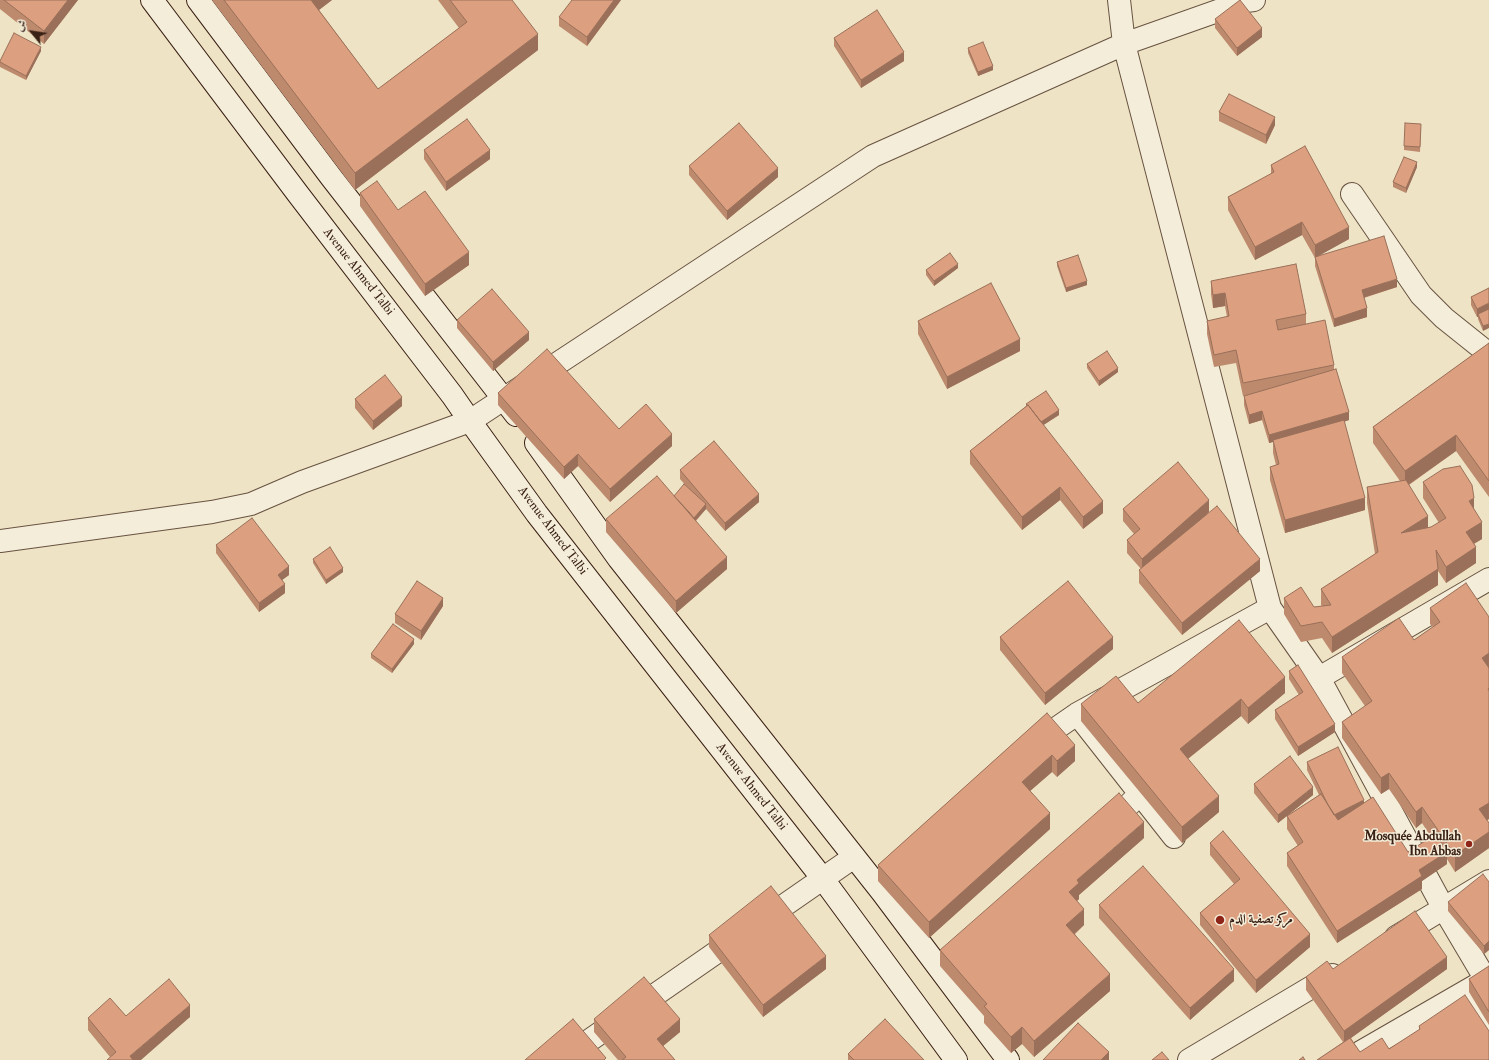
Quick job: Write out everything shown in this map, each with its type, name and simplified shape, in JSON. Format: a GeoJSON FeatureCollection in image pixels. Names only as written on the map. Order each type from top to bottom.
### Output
{"type":"FeatureCollection","features":[{"type":"Feature","properties":{"kind":"street","name":"Avenue Ahmed Talbi"},"geometry":{"type":"LineString","coordinates":[[152,0],[452,395],[537,514],[823,879],[956,1060]]}},
{"type":"Feature","properties":{"kind":"street"},"geometry":{"type":"LineString","coordinates":[[198,0],[331,177],[504,399],[619,559],[854,857],[890,885],[946,978],[1008,1060]]}},
{"type":"Feature","properties":{"kind":"street"},"geometry":{"type":"LineString","coordinates":[[1119,0],[1124,44],[1270,608],[1319,678],[1444,909],[1488,979],[1347,1060]]}},
{"type":"Feature","properties":{"kind":"street"},"geometry":{"type":"LineString","coordinates":[[0,540],[212,512],[250,504],[302,482],[470,421],[873,156],[1124,44],[1246,1],[1254,0]]}},
{"type":"Feature","properties":{"kind":"street"},"geometry":{"type":"LineString","coordinates":[[1352,194],[1421,295],[1444,318],[1489,354]]}},
{"type":"Feature","properties":{"kind":"street"},"geometry":{"type":"LineString","coordinates":[[1319,678],[1489,579]]}},
{"type":"Feature","properties":{"kind":"street"},"geometry":{"type":"LineString","coordinates":[[1018,759],[1038,740],[1077,714],[1270,608]]}},
{"type":"Feature","properties":{"kind":"street"},"geometry":{"type":"LineString","coordinates":[[1077,714],[1174,837]]}},
{"type":"Feature","properties":{"kind":"street"},"geometry":{"type":"LineString","coordinates":[[1095,837],[1140,794]]}},
{"type":"Feature","properties":{"kind":"street"},"geometry":{"type":"LineString","coordinates":[[561,1060],[854,857]]}},
{"type":"Feature","properties":{"kind":"street"},"geometry":{"type":"LineString","coordinates":[[1377,948],[1489,881]]}},
{"type":"Feature","properties":{"kind":"street"},"geometry":{"type":"LineString","coordinates":[[946,978],[963,961]]}},
{"type":"Feature","properties":{"kind":"street"},"geometry":{"type":"LineString","coordinates":[[1189,1060],[1350,964]]}},
{"type":"Feature","properties":{"kind":"street"},"geometry":{"type":"LineString","coordinates":[[1465,992],[1489,1029]]}},
{"type":"Feature","properties":{"kind":"building"},"geometry":{"type":"Polygon","coordinates":[[[4,0],[68,0],[44,31],[4,0]]]}},
{"type":"Feature","properties":{"kind":"building"},"geometry":{"type":"Polygon","coordinates":[[[224,0],[311,0],[378,89],[467,22],[450,0],[512,0],[538,34],[355,173],[224,0]]]}},
{"type":"Feature","properties":{"kind":"building"},"geometry":{"type":"Polygon","coordinates":[[[572,0],[614,0],[587,37],[559,17],[572,0]]]}},
{"type":"Feature","properties":{"kind":"building"},"geometry":{"type":"Polygon","coordinates":[[[1240,0],[1262,28],[1237,48],[1215,19],[1240,0]]]}},
{"type":"Feature","properties":{"kind":"building"},"geometry":{"type":"Polygon","coordinates":[[[877,10],[904,52],[861,80],[834,38],[877,10]]]}},
{"type":"Feature","properties":{"kind":"building"},"geometry":{"type":"Polygon","coordinates":[[[14,33],[41,47],[26,76],[0,62],[14,33]]]}},
{"type":"Feature","properties":{"kind":"building"},"geometry":{"type":"Polygon","coordinates":[[[983,42],[993,66],[978,72],[968,48],[983,42]]]}},
{"type":"Feature","properties":{"kind":"building"},"geometry":{"type":"Polygon","coordinates":[[[1229,94],[1275,117],[1266,135],[1219,112],[1229,94]]]}},
{"type":"Feature","properties":{"kind":"building"},"geometry":{"type":"Polygon","coordinates":[[[467,119],[490,150],[446,182],[424,150],[467,119]]]}},
{"type":"Feature","properties":{"kind":"building"},"geometry":{"type":"Polygon","coordinates":[[[739,123],[778,168],[727,211],[689,166],[739,123]]]}},
{"type":"Feature","properties":{"kind":"building"},"geometry":{"type":"Polygon","coordinates":[[[1405,123],[1421,124],[1420,147],[1404,146],[1405,123]]]}},
{"type":"Feature","properties":{"kind":"building"},"geometry":{"type":"Polygon","coordinates":[[[1305,146],[1349,227],[1315,245],[1302,222],[1255,247],[1228,197],[1274,172],[1271,165],[1305,146]]]}},
{"type":"Feature","properties":{"kind":"building"},"geometry":{"type":"Polygon","coordinates":[[[1404,157],[1417,162],[1406,188],[1393,182],[1404,157]]]}},
{"type":"Feature","properties":{"kind":"building"},"geometry":{"type":"Polygon","coordinates":[[[377,181],[398,210],[425,191],[469,252],[425,284],[360,193],[377,181]]]}},
{"type":"Feature","properties":{"kind":"building"},"geometry":{"type":"Polygon","coordinates":[[[1384,236],[1397,279],[1362,290],[1367,308],[1334,319],[1315,257],[1384,236]]]}},
{"type":"Feature","properties":{"kind":"building"},"geometry":{"type":"Polygon","coordinates":[[[950,253],[958,264],[934,281],[926,270],[950,253]]]}},
{"type":"Feature","properties":{"kind":"building"},"geometry":{"type":"Polygon","coordinates":[[[1078,255],[1087,281],[1066,288],[1057,262],[1078,255]]]}},
{"type":"Feature","properties":{"kind":"building"},"geometry":{"type":"Polygon","coordinates":[[[1296,264],[1306,314],[1276,320],[1278,330],[1325,320],[1334,365],[1243,383],[1236,350],[1214,355],[1207,321],[1229,316],[1225,293],[1213,295],[1211,281],[1296,264]]]}},
{"type":"Feature","properties":{"kind":"building"},"geometry":{"type":"Polygon","coordinates":[[[991,283],[1020,339],[947,377],[918,321],[991,283]]]}},
{"type":"Feature","properties":{"kind":"building"},"geometry":{"type":"Polygon","coordinates":[[[1489,288],[1489,303],[1477,309],[1471,297],[1489,288]]]}},
{"type":"Feature","properties":{"kind":"building"},"geometry":{"type":"Polygon","coordinates":[[[492,289],[529,332],[493,362],[457,320],[492,289]]]}},
{"type":"Feature","properties":{"kind":"building"},"geometry":{"type":"Polygon","coordinates":[[[1489,309],[1489,324],[1483,326],[1478,314],[1489,309]]]}},
{"type":"Feature","properties":{"kind":"building"},"geometry":{"type":"Polygon","coordinates":[[[1489,343],[1489,481],[1456,435],[1405,471],[1373,427],[1489,343]]]}},
{"type":"Feature","properties":{"kind":"building"},"geometry":{"type":"Polygon","coordinates":[[[547,349],[619,429],[646,404],[672,434],[610,489],[578,454],[564,467],[498,393],[547,349]]]}},
{"type":"Feature","properties":{"kind":"building"},"geometry":{"type":"Polygon","coordinates":[[[1107,351],[1118,368],[1099,381],[1087,364],[1107,351]]]}},
{"type":"Feature","properties":{"kind":"building"},"geometry":{"type":"Polygon","coordinates":[[[1336,369],[1349,412],[1269,435],[1262,411],[1249,415],[1244,396],[1336,369]]]}},
{"type":"Feature","properties":{"kind":"building"},"geometry":{"type":"Polygon","coordinates":[[[385,375],[402,397],[373,421],[355,399],[385,375]]]}},
{"type":"Feature","properties":{"kind":"building"},"geometry":{"type":"Polygon","coordinates":[[[1046,391],[1059,410],[1041,422],[1026,404],[1046,391]]]}},
{"type":"Feature","properties":{"kind":"building"},"geometry":{"type":"Polygon","coordinates":[[[1028,405],[1103,501],[1083,517],[1060,487],[1022,517],[970,451],[1028,405]]]}},
{"type":"Feature","properties":{"kind":"building"},"geometry":{"type":"Polygon","coordinates":[[[1344,420],[1365,498],[1285,520],[1270,467],[1279,464],[1273,440],[1344,420]]]}},
{"type":"Feature","properties":{"kind":"building"},"geometry":{"type":"Polygon","coordinates":[[[714,441],[759,494],[725,523],[680,470],[714,441]]]}},
{"type":"Feature","properties":{"kind":"building"},"geometry":{"type":"Polygon","coordinates":[[[1178,462],[1209,500],[1142,559],[1127,540],[1140,529],[1123,509],[1178,462]]]}},
{"type":"Feature","properties":{"kind":"building"},"geometry":{"type":"Polygon","coordinates":[[[1460,466],[1472,485],[1474,498],[1469,501],[1482,522],[1466,532],[1476,547],[1446,567],[1436,550],[1438,569],[1332,637],[1322,622],[1301,626],[1284,598],[1301,587],[1314,607],[1331,605],[1321,589],[1378,552],[1367,487],[1406,480],[1428,516],[1401,533],[1431,527],[1446,518],[1423,482],[1443,469],[1460,466]]]}},
{"type":"Feature","properties":{"kind":"building"},"geometry":{"type":"Polygon","coordinates":[[[657,476],[727,557],[676,601],[606,519],[657,476]]]}},
{"type":"Feature","properties":{"kind":"building"},"geometry":{"type":"Polygon","coordinates":[[[684,484],[706,504],[694,518],[674,496],[684,484]]]}},
{"type":"Feature","properties":{"kind":"building"},"geometry":{"type":"Polygon","coordinates":[[[1217,506],[1260,559],[1182,623],[1139,570],[1217,506]]]}},
{"type":"Feature","properties":{"kind":"building"},"geometry":{"type":"Polygon","coordinates":[[[252,518],[289,566],[278,575],[285,584],[259,603],[216,545],[252,518]]]}},
{"type":"Feature","properties":{"kind":"building"},"geometry":{"type":"Polygon","coordinates":[[[330,547],[343,568],[326,580],[313,559],[330,547]]]}},
{"type":"Feature","properties":{"kind":"building"},"geometry":{"type":"Polygon","coordinates":[[[417,581],[443,598],[421,631],[395,614],[417,581]]]}},
{"type":"Feature","properties":{"kind":"building"},"geometry":{"type":"Polygon","coordinates":[[[1068,581],[1113,637],[1045,693],[1000,637],[1068,581]]]}},
{"type":"Feature","properties":{"kind":"building"},"geometry":{"type":"Polygon","coordinates":[[[1466,583],[1489,617],[1489,653],[1482,658],[1489,668],[1489,803],[1479,809],[1489,823],[1489,832],[1455,855],[1422,807],[1416,812],[1389,773],[1381,778],[1342,722],[1372,701],[1342,657],[1399,618],[1414,640],[1440,622],[1430,608],[1466,583]]]}},
{"type":"Feature","properties":{"kind":"building"},"geometry":{"type":"Polygon","coordinates":[[[1239,620],[1285,677],[1248,708],[1241,699],[1180,749],[1219,796],[1182,827],[1081,704],[1116,676],[1138,703],[1239,620]]]}},
{"type":"Feature","properties":{"kind":"building"},"geometry":{"type":"Polygon","coordinates":[[[393,624],[414,639],[392,669],[371,654],[393,624]]]}},
{"type":"Feature","properties":{"kind":"building"},"geometry":{"type":"Polygon","coordinates":[[[1298,665],[1335,724],[1298,747],[1275,710],[1303,692],[1289,671],[1298,665]]]}},
{"type":"Feature","properties":{"kind":"building"},"geometry":{"type":"Polygon","coordinates":[[[1047,713],[1075,745],[1057,761],[1052,755],[1022,782],[1050,813],[929,922],[878,865],[1047,713]]]}},
{"type":"Feature","properties":{"kind":"building"},"geometry":{"type":"Polygon","coordinates":[[[1338,747],[1364,800],[1334,815],[1307,762],[1338,747]]]}},
{"type":"Feature","properties":{"kind":"building"},"geometry":{"type":"Polygon","coordinates":[[[1290,756],[1313,787],[1278,815],[1254,784],[1290,756]]]}},
{"type":"Feature","properties":{"kind":"building"},"geometry":{"type":"Polygon","coordinates":[[[1119,793],[1144,822],[1077,880],[1079,883],[1069,892],[1084,909],[1066,925],[1110,974],[1034,1041],[1022,1027],[1011,1037],[984,1006],[987,1004],[940,950],[1119,793]]]}},
{"type":"Feature","properties":{"kind":"building"},"geometry":{"type":"Polygon","coordinates":[[[1321,794],[1338,820],[1373,797],[1408,852],[1436,834],[1447,852],[1419,870],[1422,876],[1337,931],[1287,853],[1303,842],[1287,816],[1321,794]]]}},
{"type":"Feature","properties":{"kind":"building"},"geometry":{"type":"Polygon","coordinates":[[[1223,831],[1310,934],[1256,980],[1200,913],[1240,879],[1210,843],[1223,831]]]}},
{"type":"Feature","properties":{"kind":"building"},"geometry":{"type":"Polygon","coordinates":[[[1143,866],[1234,969],[1190,1008],[1099,905],[1143,866]]]}},
{"type":"Feature","properties":{"kind":"building"},"geometry":{"type":"Polygon","coordinates":[[[1483,874],[1489,882],[1489,941],[1484,946],[1448,902],[1483,874]]]}},
{"type":"Feature","properties":{"kind":"building"},"geometry":{"type":"Polygon","coordinates":[[[771,886],[826,956],[763,1005],[709,935],[771,886]]]}},
{"type":"Feature","properties":{"kind":"building"},"geometry":{"type":"Polygon","coordinates":[[[1415,911],[1447,957],[1344,1031],[1306,977],[1327,961],[1333,969],[1415,911]]]}},
{"type":"Feature","properties":{"kind":"building"},"geometry":{"type":"Polygon","coordinates":[[[1489,966],[1489,1012],[1469,979],[1489,966]]]}},
{"type":"Feature","properties":{"kind":"building"},"geometry":{"type":"Polygon","coordinates":[[[644,977],[680,1019],[657,1039],[675,1060],[622,1060],[626,1057],[594,1019],[644,977]]]}},
{"type":"Feature","properties":{"kind":"building"},"geometry":{"type":"Polygon","coordinates":[[[169,979],[190,1005],[130,1056],[133,1060],[107,1060],[116,1052],[88,1018],[110,998],[126,1016],[169,979]]]}},
{"type":"Feature","properties":{"kind":"building"},"geometry":{"type":"Polygon","coordinates":[[[1465,995],[1489,1031],[1489,1060],[1317,1060],[1350,1038],[1360,1052],[1382,1038],[1389,1049],[1420,1029],[1419,1026],[1465,995]]]}},
{"type":"Feature","properties":{"kind":"building"},"geometry":{"type":"Polygon","coordinates":[[[573,1019],[606,1058],[604,1060],[525,1060],[573,1019]]]}},
{"type":"Feature","properties":{"kind":"building"},"geometry":{"type":"Polygon","coordinates":[[[885,1019],[924,1060],[854,1060],[848,1054],[885,1019]]]}},
{"type":"Feature","properties":{"kind":"building"},"geometry":{"type":"Polygon","coordinates":[[[1078,1023],[1109,1052],[1101,1060],[1043,1060],[1078,1023]]]}},
{"type":"Feature","properties":{"kind":"building"},"geometry":{"type":"Polygon","coordinates":[[[1162,1052],[1169,1060],[1152,1060],[1162,1052]]]}},
{"type":"Feature","properties":{"kind":"place","name":"Mosquée Abdullah Ibn Abbas"},"geometry":{"type":"Point","coordinates":[1469,844]}},
{"type":"Feature","properties":{"kind":"place","name":"مركز تصفية الدم"},"geometry":{"type":"Point","coordinates":[1220,920]}}]}
